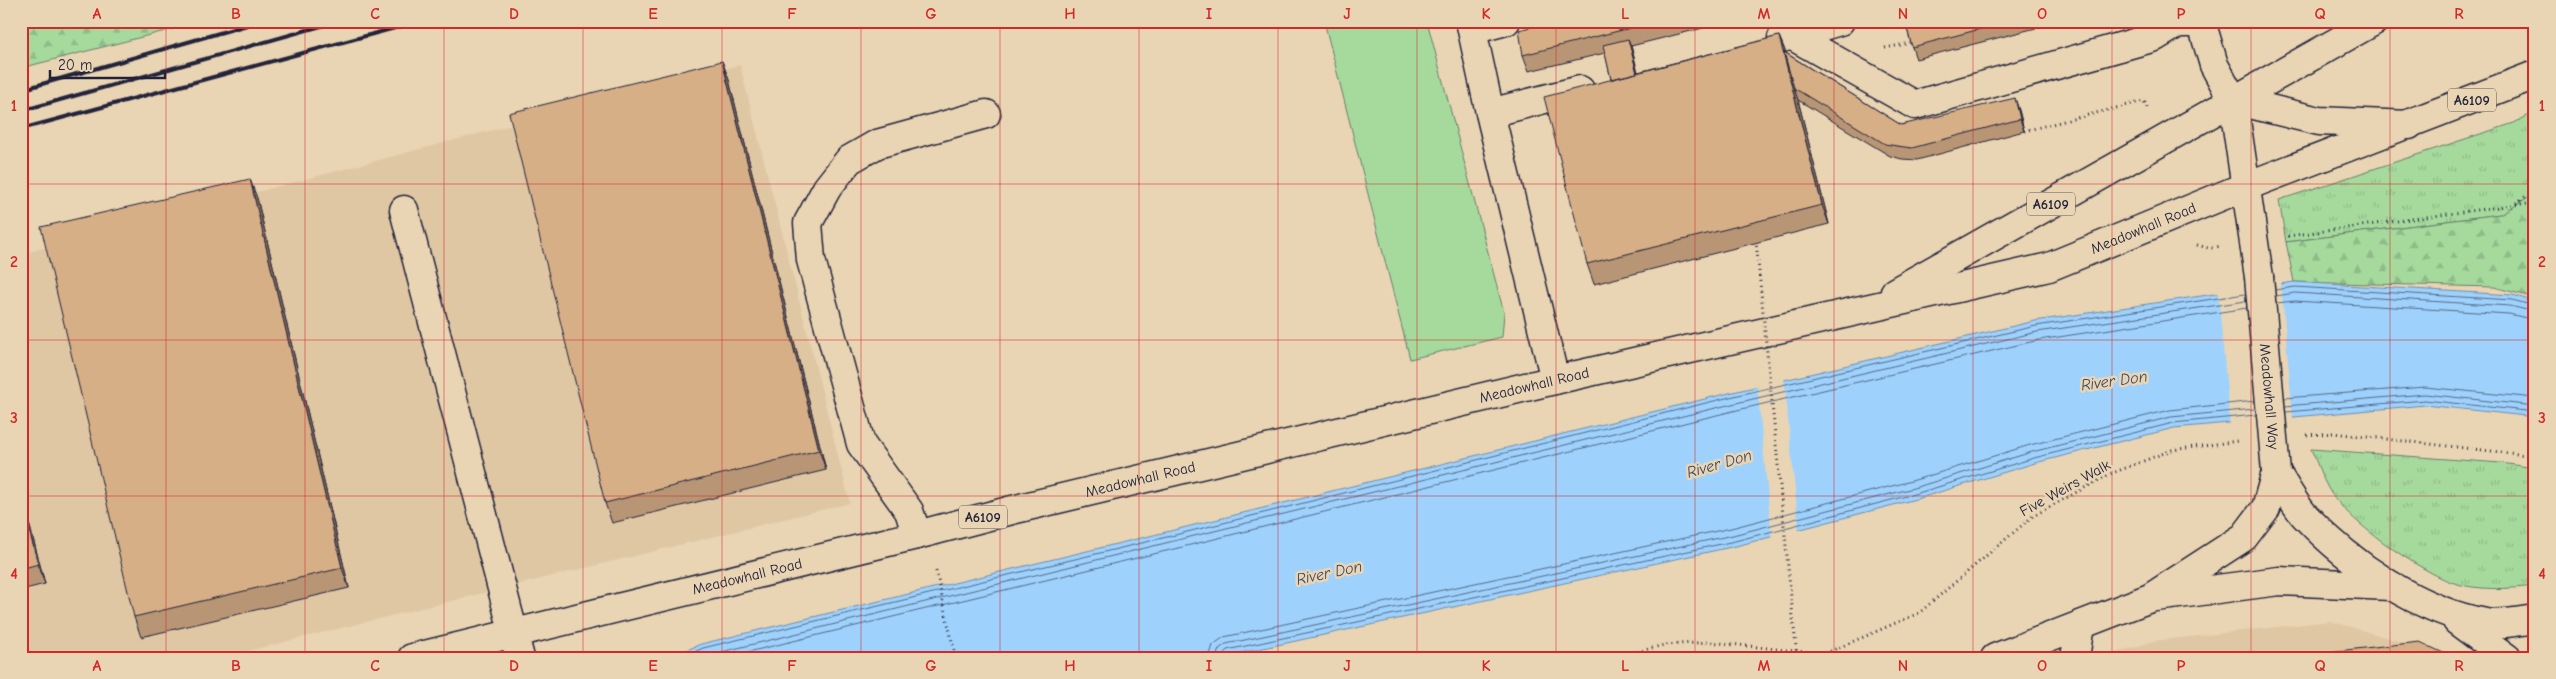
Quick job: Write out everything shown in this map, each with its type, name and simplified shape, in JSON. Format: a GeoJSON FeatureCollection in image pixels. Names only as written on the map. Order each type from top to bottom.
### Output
{"type":"FeatureCollection","features":[{"type":"Feature","properties":{"kind":"main road"},"geometry":{"type":"LineString","coordinates":[[1506,21],[1471,26],[1490,113],[1555,380]]}},
{"type":"Feature","properties":{"kind":"main road"},"geometry":{"type":"LineString","coordinates":[[1753,45],[1840,21]]}},
{"type":"Feature","properties":{"kind":"main road","name":"Meadowhall Road"},"geometry":{"type":"LineString","coordinates":[[1870,306],[2374,21]]}},
{"type":"Feature","properties":{"kind":"main road"},"geometry":{"type":"LineString","coordinates":[[1791,35],[1915,105],[2154,37],[2189,22],[2233,100]]}},
{"type":"Feature","properties":{"kind":"main road","name":"Meadowhall Road"},"geometry":{"type":"LineString","coordinates":[[412,658],[917,535],[1012,510],[1555,380],[1870,306],[2049,267],[2244,187],[2535,76]]}},
{"type":"Feature","properties":{"kind":"main road"},"geometry":{"type":"LineString","coordinates":[[1490,113],[1607,83]]}},
{"type":"Feature","properties":{"kind":"main road","name":"Meadowhall Road"},"geometry":{"type":"LineString","coordinates":[[2233,100],[2319,122],[2410,125]]}},
{"type":"Feature","properties":{"kind":"main road","name":"Meadowhall Way"},"geometry":{"type":"LineString","coordinates":[[2233,100],[2244,187],[2259,277],[2276,472],[2304,515],[2342,549],[2390,586],[2412,599],[2444,612],[2488,623],[2535,619]]}},
{"type":"Feature","properties":{"kind":"main road"},"geometry":{"type":"LineString","coordinates":[[917,535],[909,511],[861,444],[811,260],[808,224],[827,188],[849,160],[877,144],[986,114]]}},
{"type":"Feature","properties":{"kind":"main road"},"geometry":{"type":"LineString","coordinates":[[404,210],[515,632],[520,658]]}},
{"type":"Feature","properties":{"kind":"main road"},"geometry":{"type":"LineString","coordinates":[[1995,658],[2150,598],[2244,537],[2266,508],[2276,472]]}},
{"type":"Feature","properties":{"kind":"main road"},"geometry":{"type":"LineString","coordinates":[[2150,598],[2204,593],[2280,581],[2390,586]]}},
{"type":"Feature","properties":{"kind":"main road","name":"Meadowhall Way"},"geometry":{"type":"LineString","coordinates":[[2444,612],[2507,658]]}},
{"type":"Feature","properties":{"kind":"main road"},"geometry":{"type":"LineString","coordinates":[[2075,658],[2080,625]]}},
{"type":"Feature","properties":{"kind":"path"},"geometry":{"type":"LineString","coordinates":[[1880,48],[1911,42]]}},
{"type":"Feature","properties":{"kind":"path"},"geometry":{"type":"LineString","coordinates":[[2024,131],[2144,101],[2166,139]]}},
{"type":"Feature","properties":{"kind":"path"},"geometry":{"type":"LineString","coordinates":[[2516,204],[2535,190]]}},
{"type":"Feature","properties":{"kind":"path"},"geometry":{"type":"LineString","coordinates":[[2190,243],[2208,248],[2535,202]]}},
{"type":"Feature","properties":{"kind":"path"},"geometry":{"type":"LineString","coordinates":[[1756,241],[1797,658]]}},
{"type":"Feature","properties":{"kind":"path"},"geometry":{"type":"LineString","coordinates":[[2304,435],[2333,433],[2535,456]]}},
{"type":"Feature","properties":{"kind":"path","name":"Five Weirs Walk"},"geometry":{"type":"LineString","coordinates":[[1613,658],[1664,645],[1710,642],[1824,654],[1919,613],[2033,516],[2110,474],[2172,450],[2248,439]]}},
{"type":"Feature","properties":{"kind":"path"},"geometry":{"type":"LineString","coordinates":[[936,571],[956,658]]}},
{"type":"Feature","properties":{"kind":"shaded area"},"geometry":{"type":"Polygon","coordinates":[[[740,65],[850,503],[219,658],[21,658],[21,254],[740,65]]]}},
{"type":"Feature","properties":{"kind":"shaded area"},"geometry":{"type":"Polygon","coordinates":[[[2330,621],[2423,648],[2442,658],[2098,658],[2154,641],[2330,621]]]}},
{"type":"Feature","properties":{"kind":"green space"},"geometry":{"type":"Polygon","coordinates":[[[21,21],[204,21],[21,68],[21,21]]]}},
{"type":"Feature","properties":{"kind":"green space"},"geometry":{"type":"Polygon","coordinates":[[[1324,21],[1427,21],[1504,313],[1502,337],[1410,359],[1324,21]]]}},
{"type":"Feature","properties":{"kind":"green space"},"geometry":{"type":"Polygon","coordinates":[[[2535,112],[2535,193],[2501,214],[2286,242],[2279,200],[2514,123],[2535,112]]]}},
{"type":"Feature","properties":{"kind":"green space"},"geometry":{"type":"Polygon","coordinates":[[[2535,193],[2535,298],[2494,287],[2294,282],[2286,242],[2500,214],[2535,193]]]}},
{"type":"Feature","properties":{"kind":"green space"},"geometry":{"type":"Polygon","coordinates":[[[2311,449],[2501,463],[2535,468],[2535,586],[2482,588],[2461,585],[2437,576],[2402,555],[2365,528],[2337,501],[2328,488],[2311,449]]]}},
{"type":"Feature","properties":{"kind":"water","name":"River Don"},"geometry":{"type":"Polygon","coordinates":[[[2294,282],[2513,295],[2535,302],[2535,417],[2425,405],[2174,428],[2035,463],[1920,498],[1736,546],[1217,658],[668,658],[701,644],[1729,393],[2035,321],[2294,282]]]}},
{"type":"Feature","properties":{"kind":"pier"},"geometry":{"type":"Polygon","coordinates":[[[2281,281],[2293,419],[2230,425],[2218,291],[2281,281]]]}},
{"type":"Feature","properties":{"kind":"pier"},"geometry":{"type":"Polygon","coordinates":[[[1784,377],[1799,532],[1772,539],[1757,384],[1784,377]]]}},
{"type":"Feature","properties":{"kind":"building"},"geometry":{"type":"Polygon","coordinates":[[[1553,21],[1658,21],[1523,55],[1519,30],[1553,21]]]}},
{"type":"Feature","properties":{"kind":"building"},"geometry":{"type":"Polygon","coordinates":[[[1905,21],[2011,21],[1912,47],[1905,21]]]}},
{"type":"Feature","properties":{"kind":"building"},"geometry":{"type":"Polygon","coordinates":[[[1779,36],[1822,205],[1587,264],[1544,97],[1779,36]]]}},
{"type":"Feature","properties":{"kind":"building"},"geometry":{"type":"Polygon","coordinates":[[[1628,39],[1637,73],[1611,79],[1603,45],[1628,39]]]}},
{"type":"Feature","properties":{"kind":"building"},"geometry":{"type":"Polygon","coordinates":[[[1784,52],[1901,125],[2015,98],[2020,119],[1912,148],[1885,144],[1794,88],[1784,52]]]}},
{"type":"Feature","properties":{"kind":"building"},"geometry":{"type":"Polygon","coordinates":[[[722,61],[819,450],[605,503],[509,113],[722,61]]]}},
{"type":"Feature","properties":{"kind":"building"},"geometry":{"type":"Polygon","coordinates":[[[250,179],[342,568],[134,617],[41,227],[250,179]]]}},
{"type":"Feature","properties":{"kind":"building"},"geometry":{"type":"Polygon","coordinates":[[[21,500],[38,564],[21,569],[21,500]]]}},
{"type":"Feature","properties":{"kind":"building"},"geometry":{"type":"Polygon","coordinates":[[[2420,642],[2454,658],[2272,658],[2420,642]]]}},
{"type":"Feature","properties":{"kind":"railway"},"geometry":{"type":"LineString","coordinates":[[21,90],[261,21]]}},
{"type":"Feature","properties":{"kind":"railway"},"geometry":{"type":"LineString","coordinates":[[21,111],[339,21]]}},
{"type":"Feature","properties":{"kind":"railway"},"geometry":{"type":"LineString","coordinates":[[21,129],[421,21]]}}]}
